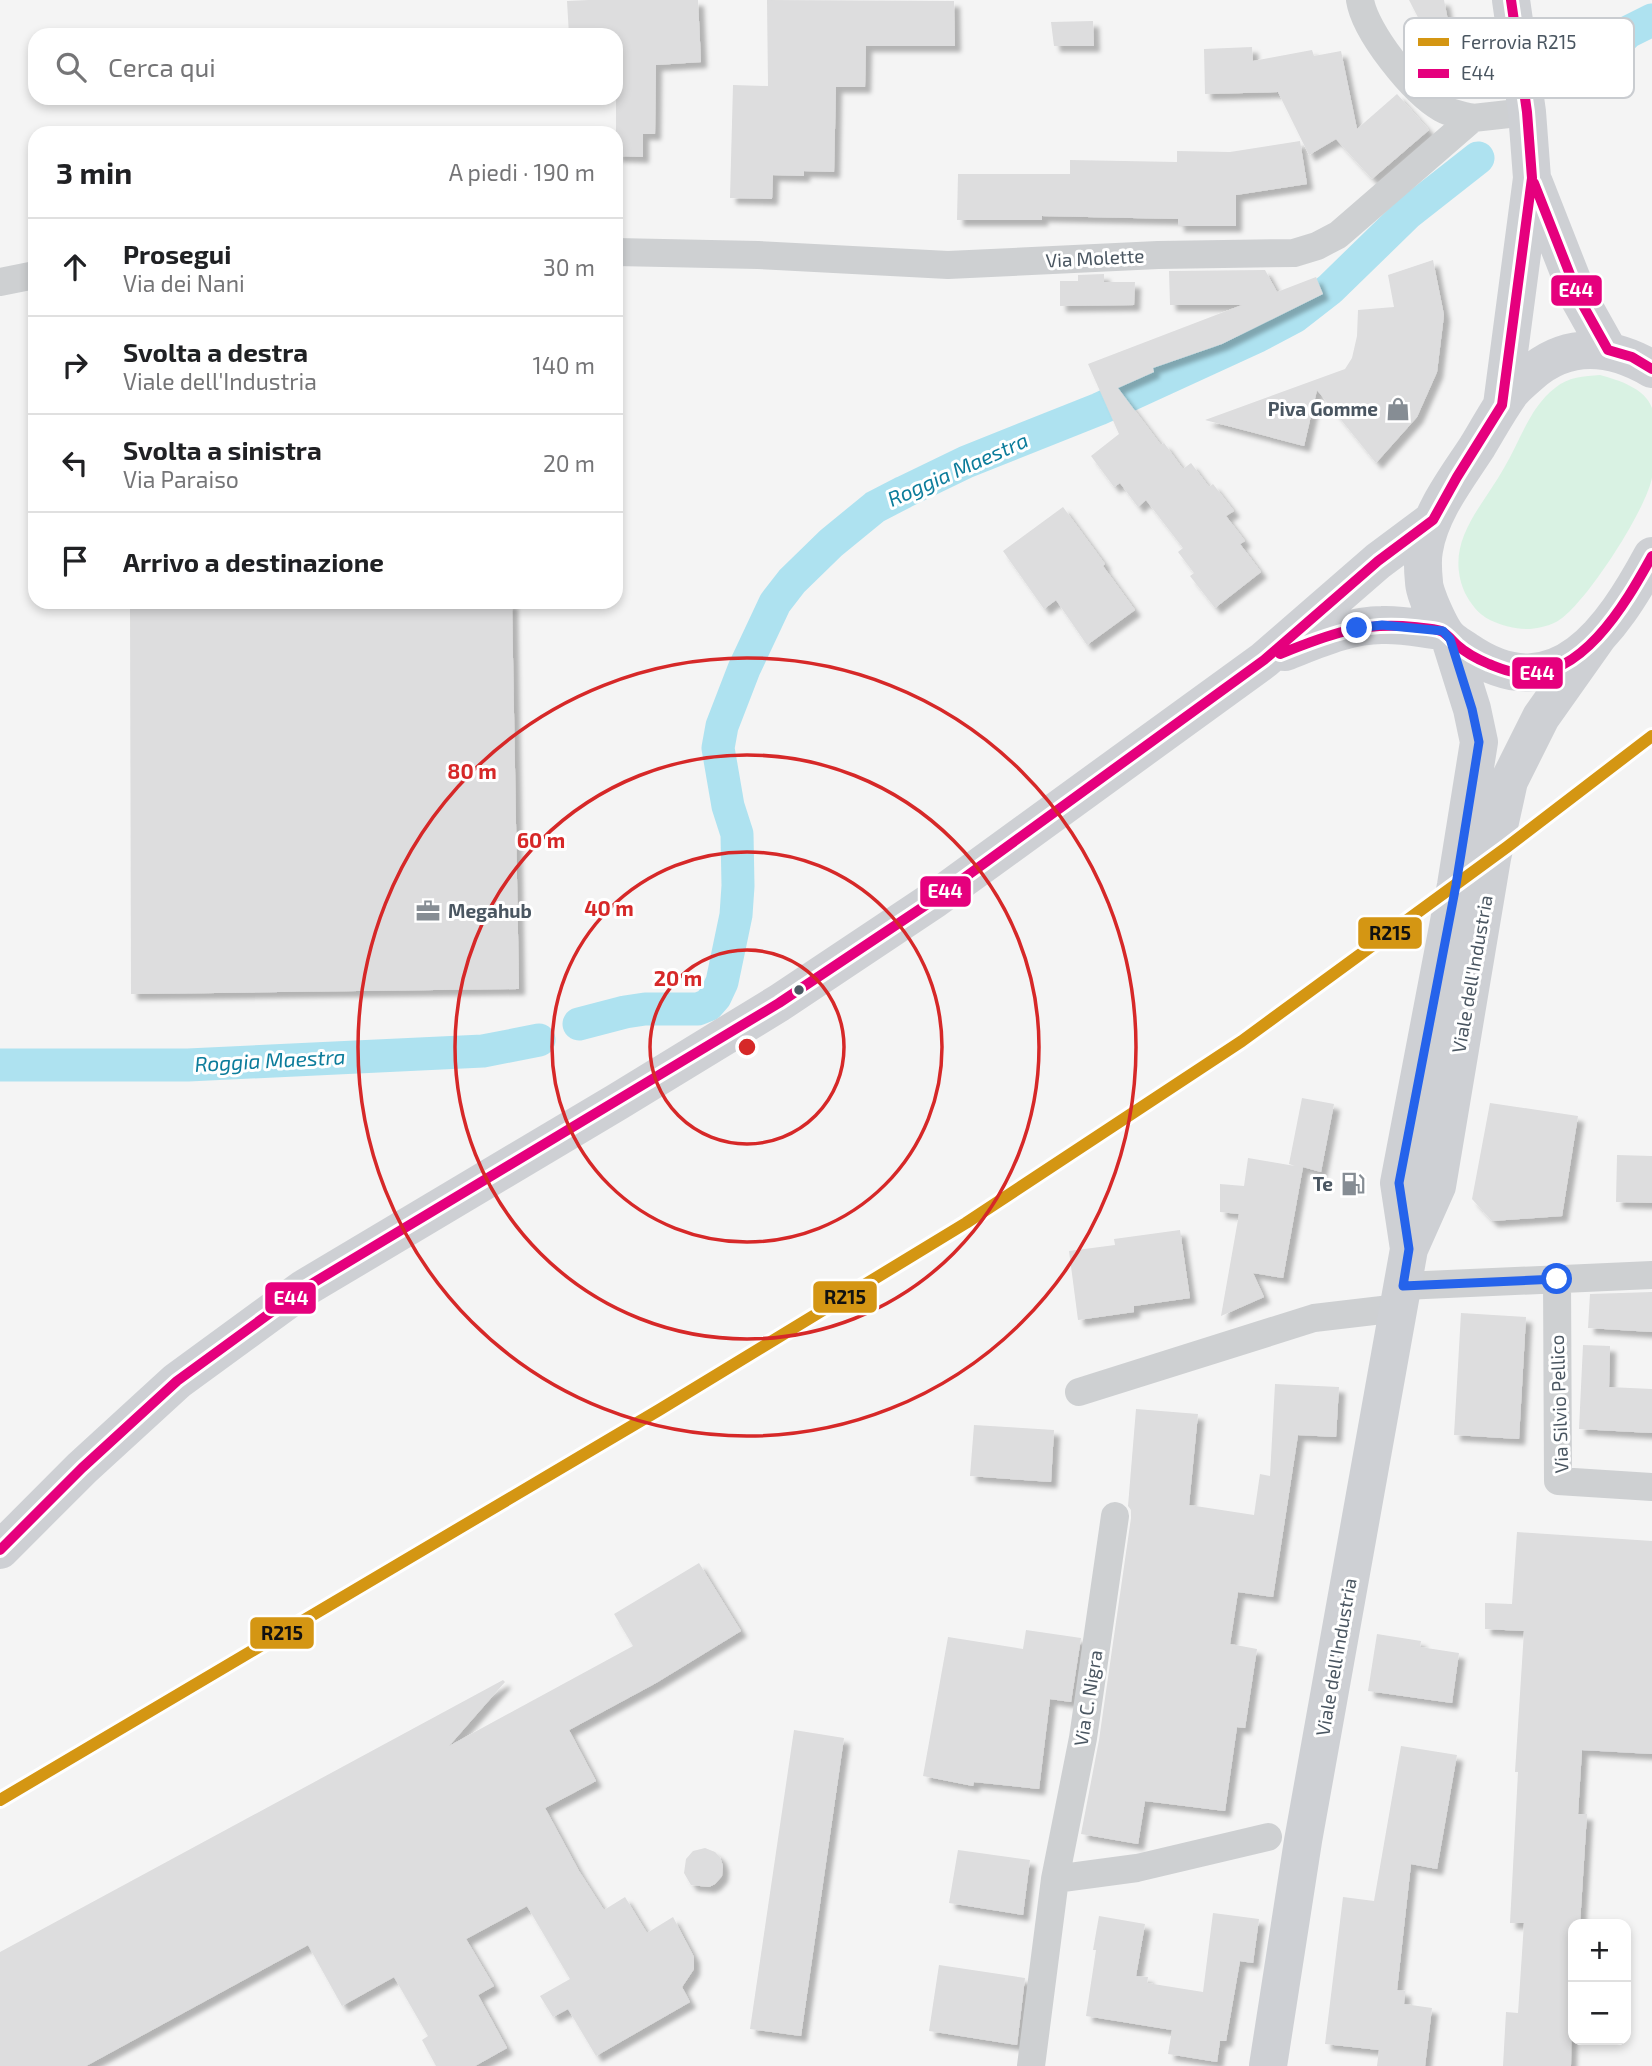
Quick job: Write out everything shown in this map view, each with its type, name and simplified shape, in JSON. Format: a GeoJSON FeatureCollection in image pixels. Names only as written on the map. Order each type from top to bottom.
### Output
{"type":"FeatureCollection","features":[{"type":"Feature","properties":{"kind":"main road"},"geometry":{"type":"LineString","coordinates":[[1511,0],[1514,18]]}},
{"type":"Feature","properties":{"kind":"main road"},"geometry":{"type":"LineString","coordinates":[[1502,405],[1532,178],[1525,98]]}},
{"type":"Feature","properties":{"kind":"main road"},"geometry":{"type":"LineString","coordinates":[[1532,178],[1580,300],[1636,358]]}},
{"type":"Feature","properties":{"kind":"main road"},"geometry":{"type":"LineString","coordinates":[[0,1550],[82,1468],[177,1381],[303,1289],[779,1003],[935,899],[1264,660],[1378,561],[1433,520],[1512,390],[1538,367],[1566,354],[1591,349],[1636,358]]}},
{"type":"Feature","properties":{"kind":"main road","name":"Viale dell'Industria"},"geometry":{"type":"LineString","coordinates":[[1404,1281],[1399,1183],[1456,885],[1479,742],[1472,709],[1446,635],[1424,586],[1424,550],[1433,520]]}},
{"type":"Feature","properties":{"kind":"main road"},"geometry":{"type":"LineString","coordinates":[[1264,660],[1320,638],[1357,628],[1382,625],[1446,635],[1483,663],[1517,673],[1541,672],[1579,656],[1632,592],[1652,556]]}},
{"type":"Feature","properties":{"kind":"main road","name":"Viale dell'Industria"},"geometry":{"type":"LineString","coordinates":[[1268,2066],[1303,1841],[1404,1281],[1437,1186],[1490,872],[1508,782],[1541,717],[1599,635]]}},
{"type":"Feature","properties":{"kind":"street"},"geometry":{"type":"LineString","coordinates":[[1360,0],[1373,34],[1404,72]]}},
{"type":"Feature","properties":{"kind":"street"},"geometry":{"type":"LineString","coordinates":[[1427,98],[1442,108],[1473,118],[1527,112]]}},
{"type":"Feature","properties":{"kind":"street","name":"Via Molette"},"geometry":{"type":"LineString","coordinates":[[623,252],[785,256],[948,265],[1158,255],[1294,253],[1317,246],[1338,235],[1473,118]]}},
{"type":"Feature","properties":{"kind":"street"},"geometry":{"type":"LineString","coordinates":[[0,282],[28,276]]}},
{"type":"Feature","properties":{"kind":"street"},"geometry":{"type":"LineString","coordinates":[[1079,1392],[1314,1318],[1404,1281],[1652,1275]]}},
{"type":"Feature","properties":{"kind":"street","name":"Via Silvio Pellico"},"geometry":{"type":"LineString","coordinates":[[1557,1279],[1558,1481],[1652,1487]]}},
{"type":"Feature","properties":{"kind":"street","name":"Via C. Nigra"},"geometry":{"type":"LineString","coordinates":[[1031,2066],[1055,1880],[1083,1738],[1115,1516]]}},
{"type":"Feature","properties":{"kind":"street"},"geometry":{"type":"LineString","coordinates":[[1055,1880],[1137,1868],[1268,1836]]}},
{"type":"Feature","properties":{"kind":"green space"},"geometry":{"type":"Polygon","coordinates":[[[1600,375],[1623,382],[1637,390],[1652,408],[1652,477],[1648,491],[1613,556],[1568,613],[1556,622],[1531,629],[1514,628],[1490,620],[1469,601],[1459,575],[1462,542],[1468,527],[1532,415],[1546,396],[1571,379],[1600,375]]]}},
{"type":"Feature","properties":{"kind":"building"},"geometry":{"type":"Polygon","coordinates":[[[698,0],[701,62],[656,65],[655,134],[643,134],[643,157],[623,156],[623,126],[616,126],[616,105],[623,105],[623,28],[569,28],[567,1],[698,0]]]}},
{"type":"Feature","properties":{"kind":"building"},"geometry":{"type":"Polygon","coordinates":[[[767,0],[954,1],[955,46],[866,46],[865,87],[836,87],[834,172],[804,171],[804,176],[773,175],[772,199],[730,198],[733,85],[768,86],[767,0]]]}},
{"type":"Feature","properties":{"kind":"building"},"geometry":{"type":"Polygon","coordinates":[[[1409,0],[1444,0],[1448,18],[1418,18],[1409,0]]]}},
{"type":"Feature","properties":{"kind":"building"},"geometry":{"type":"Polygon","coordinates":[[[1093,21],[1094,46],[1054,46],[1051,22],[1093,21]]]}},
{"type":"Feature","properties":{"kind":"building"},"geometry":{"type":"Polygon","coordinates":[[[1252,47],[1253,61],[1312,50],[1314,56],[1341,51],[1357,129],[1397,94],[1429,130],[1372,179],[1336,139],[1309,155],[1278,92],[1205,94],[1204,49],[1252,47]]]}},
{"type":"Feature","properties":{"kind":"building"},"geometry":{"type":"Polygon","coordinates":[[[1300,141],[1307,184],[1236,195],[1236,226],[1178,226],[1178,219],[1042,216],[1042,220],[957,220],[958,174],[1070,174],[1070,160],[1177,162],[1177,151],[1230,152],[1300,141]]]}},
{"type":"Feature","properties":{"kind":"building"},"geometry":{"type":"Polygon","coordinates":[[[1433,260],[1444,315],[1437,372],[1417,417],[1376,463],[1317,390],[1304,446],[1205,420],[1345,369],[1352,358],[1357,336],[1358,310],[1394,307],[1388,275],[1433,260]]]}},
{"type":"Feature","properties":{"kind":"building"},"geometry":{"type":"Polygon","coordinates":[[[1265,270],[1277,292],[1316,277],[1323,294],[1222,344],[1153,368],[1154,372],[1118,388],[1161,445],[1164,443],[1183,469],[1191,463],[1209,487],[1213,484],[1234,511],[1226,516],[1245,541],[1240,544],[1261,572],[1215,608],[1190,576],[1194,573],[1178,552],[1183,548],[1146,500],[1138,507],[1120,483],[1114,487],[1091,456],[1119,434],[1088,364],[1242,305],[1170,305],[1169,271],[1265,270]]]}},
{"type":"Feature","properties":{"kind":"building"},"geometry":{"type":"Polygon","coordinates":[[[1104,274],[1104,282],[1135,282],[1134,305],[1060,306],[1060,281],[1078,281],[1078,275],[1104,274]]]}},
{"type":"Feature","properties":{"kind":"building"},"geometry":{"type":"Polygon","coordinates":[[[1063,507],[1135,610],[1087,645],[1056,600],[1044,609],[1003,551],[1063,507]]]}},
{"type":"Feature","properties":{"kind":"building"},"geometry":{"type":"Polygon","coordinates":[[[130,609],[512,609],[519,989],[131,994],[130,609]]]}},
{"type":"Feature","properties":{"kind":"building"},"geometry":{"type":"Polygon","coordinates":[[[1302,1098],[1334,1104],[1321,1172],[1303,1167],[1283,1278],[1253,1273],[1264,1297],[1221,1316],[1239,1214],[1220,1212],[1220,1184],[1244,1186],[1248,1158],[1295,1166],[1289,1164],[1302,1098]]]}},
{"type":"Feature","properties":{"kind":"building"},"geometry":{"type":"Polygon","coordinates":[[[1490,1103],[1578,1116],[1562,1216],[1492,1221],[1472,1199],[1490,1103]]]}},
{"type":"Feature","properties":{"kind":"building"},"geometry":{"type":"Polygon","coordinates":[[[1617,1155],[1652,1156],[1652,1203],[1616,1202],[1617,1155]]]}},
{"type":"Feature","properties":{"kind":"building"},"geometry":{"type":"Polygon","coordinates":[[[1180,1230],[1190,1298],[1134,1306],[1134,1312],[1078,1320],[1069,1251],[1115,1245],[1114,1239],[1180,1230]]]}},
{"type":"Feature","properties":{"kind":"building"},"geometry":{"type":"Polygon","coordinates":[[[1652,1292],[1652,1332],[1588,1328],[1590,1294],[1652,1292]]]}},
{"type":"Feature","properties":{"kind":"building"},"geometry":{"type":"Polygon","coordinates":[[[1461,1313],[1526,1317],[1519,1439],[1454,1435],[1461,1313]]]}},
{"type":"Feature","properties":{"kind":"building"},"geometry":{"type":"Polygon","coordinates":[[[1583,1345],[1610,1346],[1609,1387],[1652,1389],[1652,1433],[1579,1429],[1583,1345]]]}},
{"type":"Feature","properties":{"kind":"building"},"geometry":{"type":"Polygon","coordinates":[[[1275,1384],[1339,1387],[1336,1437],[1298,1435],[1273,1597],[1238,1592],[1230,1644],[1257,1649],[1245,1728],[1237,1727],[1225,1811],[1145,1801],[1138,1844],[1081,1834],[1099,1740],[1131,1518],[1128,1506],[1136,1409],[1198,1414],[1189,1505],[1254,1515],[1260,1474],[1270,1476],[1275,1384]]]}},
{"type":"Feature","properties":{"kind":"building"},"geometry":{"type":"Polygon","coordinates":[[[974,1425],[1054,1430],[1051,1482],[970,1476],[974,1425]]]}},
{"type":"Feature","properties":{"kind":"building"},"geometry":{"type":"Polygon","coordinates":[[[1517,1532],[1652,1541],[1652,1754],[1582,1750],[1578,1814],[1587,1814],[1580,1919],[1568,1919],[1568,2045],[1571,2045],[1571,2066],[1503,2066],[1506,2012],[1518,2013],[1524,1923],[1510,1923],[1518,1772],[1515,1772],[1524,1631],[1485,1629],[1485,1603],[1512,1604],[1517,1532]]]}},
{"type":"Feature","properties":{"kind":"building"},"geometry":{"type":"Polygon","coordinates":[[[699,1563],[741,1631],[656,1683],[569,1730],[596,1781],[545,1808],[579,1871],[604,1910],[625,1897],[647,1933],[673,1917],[694,1957],[694,1969],[682,1987],[690,2002],[596,2056],[568,2009],[553,2017],[540,1996],[570,1979],[527,1906],[466,1939],[494,1986],[478,1995],[507,2048],[475,2066],[436,2066],[422,2040],[428,2036],[394,1977],[342,2006],[308,1945],[86,2066],[0,2066],[0,1952],[503,1680],[505,1682],[449,1746],[633,1646],[614,1614],[699,1563]]]}},
{"type":"Feature","properties":{"kind":"building"},"geometry":{"type":"Polygon","coordinates":[[[1026,1630],[1081,1638],[1071,1702],[1050,1699],[1039,1789],[974,1782],[973,1786],[923,1776],[948,1637],[1023,1649],[1026,1630]]]}},
{"type":"Feature","properties":{"kind":"building"},"geometry":{"type":"Polygon","coordinates":[[[1377,1634],[1421,1641],[1420,1647],[1459,1653],[1452,1703],[1368,1691],[1377,1634]]]}},
{"type":"Feature","properties":{"kind":"building"},"geometry":{"type":"Polygon","coordinates":[[[794,1730],[844,1738],[801,2036],[750,2029],[794,1730]]]}},
{"type":"Feature","properties":{"kind":"building"},"geometry":{"type":"Polygon","coordinates":[[[1401,1746],[1457,1755],[1437,1869],[1411,1864],[1397,1990],[1405,1991],[1404,2004],[1432,2008],[1425,2066],[1377,2066],[1379,2050],[1325,2044],[1343,1897],[1374,1901],[1401,1746]]]}},
{"type":"Feature","properties":{"kind":"building"},"geometry":{"type":"Polygon","coordinates":[[[705,1848],[720,1857],[722,1876],[709,1887],[691,1885],[684,1873],[686,1859],[693,1851],[705,1848]]]}},
{"type":"Feature","properties":{"kind":"building"},"geometry":{"type":"Polygon","coordinates":[[[958,1850],[1030,1860],[1023,1915],[949,1903],[958,1850]]]}},
{"type":"Feature","properties":{"kind":"building"},"geometry":{"type":"Polygon","coordinates":[[[1213,1913],[1259,1919],[1253,1963],[1240,1961],[1226,2041],[1220,2041],[1217,2062],[1168,2054],[1172,2030],[1086,2016],[1099,1916],[1145,1924],[1136,1976],[1148,1977],[1147,1983],[1203,1992],[1213,1913]]]}},
{"type":"Feature","properties":{"kind":"building"},"geometry":{"type":"Polygon","coordinates":[[[939,1965],[1025,1978],[1017,2045],[929,2031],[939,1965]]]}},
{"type":"Feature","properties":{"kind":"waterway","name":"Roggia Maestra"},"geometry":{"type":"LineString","coordinates":[[1634,29],[1652,20]]}},
{"type":"Feature","properties":{"kind":"waterway","name":"Roggia Maestra"},"geometry":{"type":"LineString","coordinates":[[579,1024],[645,1009],[698,1009],[708,1005],[715,997],[722,982],[736,915],[738,886],[737,834],[728,806],[718,748],[722,726],[744,669],[775,603],[792,581],[831,543],[875,507],[904,492],[966,462],[1099,409],[1294,317],[1330,289],[1408,213],[1478,158]]}},
{"type":"Feature","properties":{"kind":"waterway","name":"Roggia Maestra"},"geometry":{"type":"LineString","coordinates":[[0,1065],[188,1065],[483,1051],[539,1040]]}},
{"type":"Feature","properties":{"kind":"rail line","name":"R215"},"geometry":{"type":"LineString","coordinates":[[0,1800],[659,1410],[966,1223],[1242,1041],[1507,847],[1652,736]]}},
{"type":"Feature","properties":{"kind":"transit line","name":"E44"},"geometry":{"type":"LineString","coordinates":[[1511,0],[1514,18]]}},
{"type":"Feature","properties":{"kind":"transit line","name":"E44"},"geometry":{"type":"LineString","coordinates":[[0,1550],[82,1468],[177,1381],[303,1289],[779,1003],[935,899],[1264,660],[1378,561],[1433,520],[1502,405],[1532,178],[1525,98]]}},
{"type":"Feature","properties":{"kind":"transit line","name":"E44"},"geometry":{"type":"LineString","coordinates":[[1534,183],[1580,300],[1608,350],[1632,357],[1652,369]]}},
{"type":"Feature","properties":{"kind":"transit line","name":"E44"},"geometry":{"type":"LineString","coordinates":[[1280,654],[1346,631],[1378,626],[1414,627],[1441,631],[1468,653],[1498,668],[1538,673],[1559,666],[1579,654],[1598,637],[1629,596],[1652,556]]}},
{"type":"Feature","properties":{"kind":"place","name":"Piva Gomme"},"geometry":{"type":"Point","coordinates":[1398,409]}},
{"type":"Feature","properties":{"kind":"place","name":"Megahub"},"geometry":{"type":"Point","coordinates":[428,911]}},
{"type":"Feature","properties":{"kind":"place","name":"Te"},"geometry":{"type":"Point","coordinates":[1353,1184]}},
{"type":"Feature","properties":{"kind":"route"},"geometry":{"type":"LineString","coordinates":[[1357,628],[1382,625],[1443,631],[1450,639],[1472,709],[1479,742],[1456,885],[1399,1183],[1409,1249],[1403,1286],[1557,1279]]}}]}
